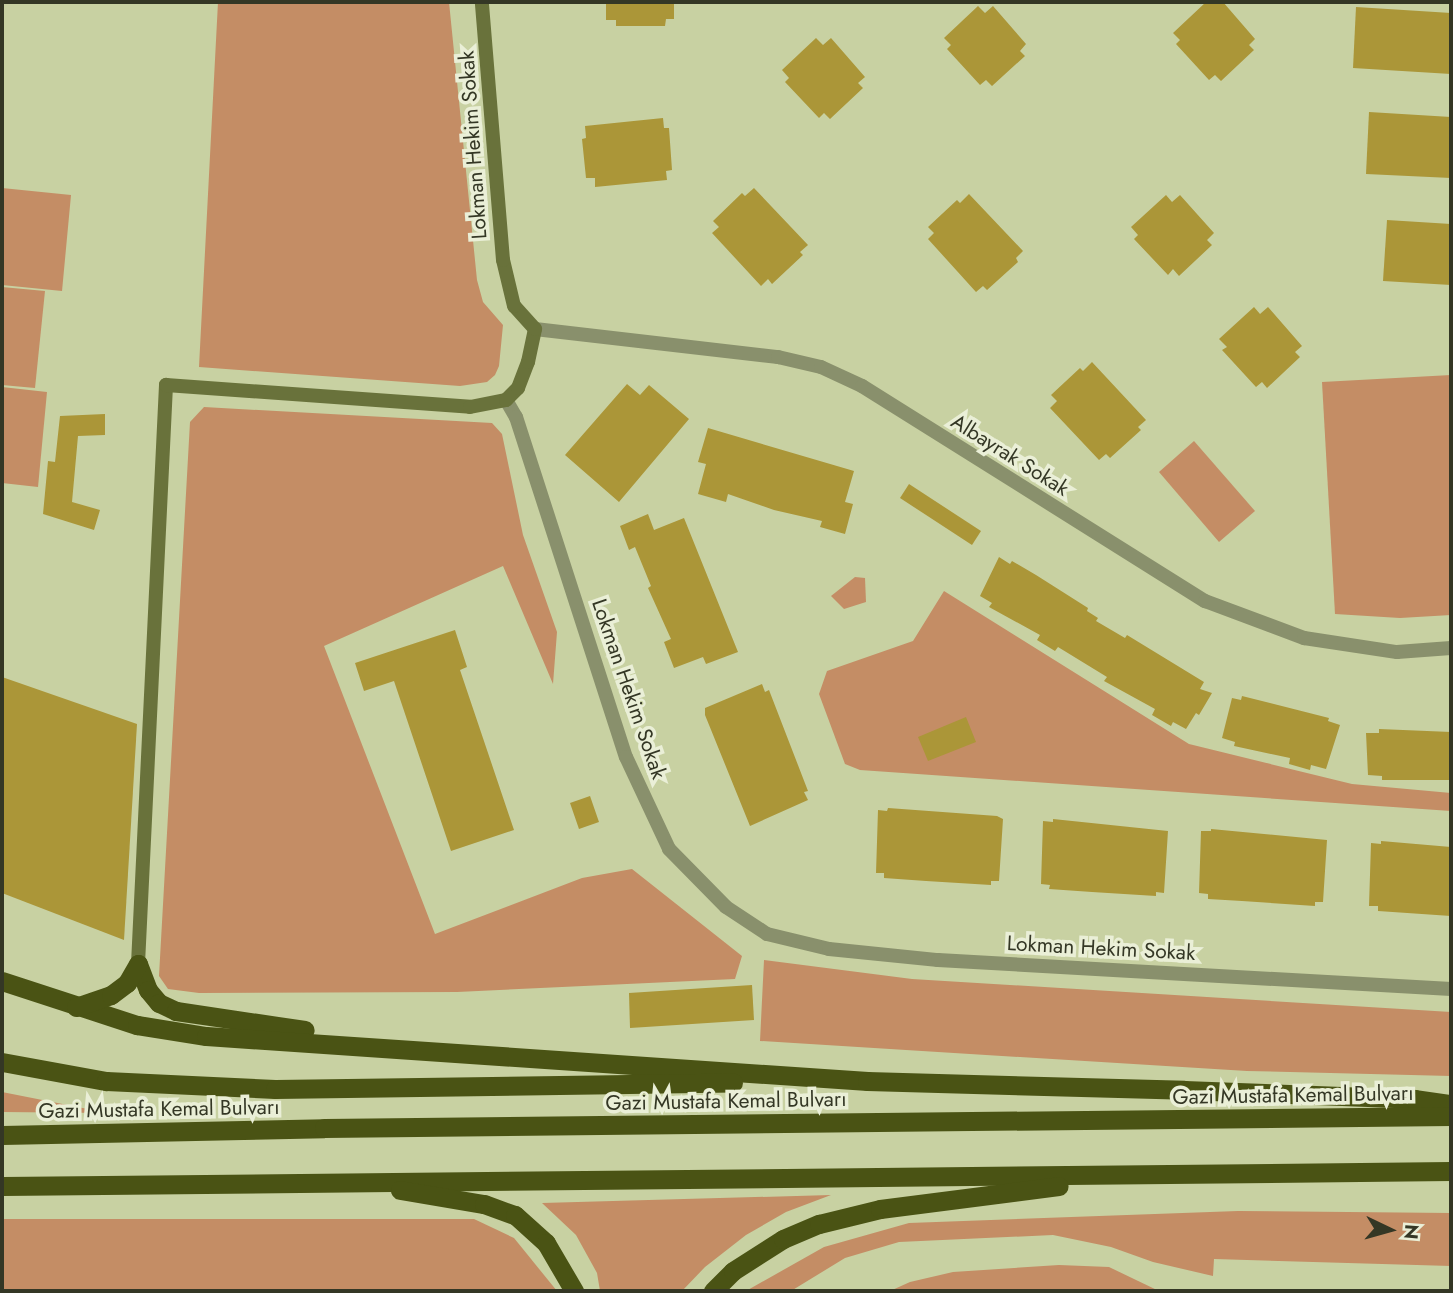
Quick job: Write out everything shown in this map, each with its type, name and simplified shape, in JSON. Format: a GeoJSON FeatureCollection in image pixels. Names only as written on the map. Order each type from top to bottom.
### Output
{"type":"FeatureCollection","features":[{"type":"Feature","properties":{"kind":"highway"},"geometry":{"type":"LineString","coordinates":[[76,1007],[111,995],[127,983],[138,964]]}},
{"type":"Feature","properties":{"kind":"highway"},"geometry":{"type":"LineString","coordinates":[[138,964],[148,990],[159,1003],[176,1011],[257,1025],[373,1037],[410,1048]]}},
{"type":"Feature","properties":{"kind":"highway"},"geometry":{"type":"LineString","coordinates":[[2,981],[137,1025],[206,1036],[867,1081]]}},
{"type":"Feature","properties":{"kind":"highway"},"geometry":{"type":"LineString","coordinates":[[2,1062],[106,1081],[275,1089],[867,1081],[1184,1090],[1451,1104]]}},
{"type":"Feature","properties":{"kind":"highway","name":"Gazi Mustafa Kemal Bulvarı"},"geometry":{"type":"LineString","coordinates":[[2,1135],[324,1128],[1451,1116]]}},
{"type":"Feature","properties":{"kind":"highway"},"geometry":{"type":"LineString","coordinates":[[2,1186],[1451,1171]]}},
{"type":"Feature","properties":{"kind":"highway"},"geometry":{"type":"LineString","coordinates":[[712,1291],[733,1271],[783,1239],[819,1224],[880,1209],[1149,1175]]}},
{"type":"Feature","properties":{"kind":"highway"},"geometry":{"type":"LineString","coordinates":[[351,1181],[484,1204],[515,1215],[547,1243],[575,1291]]}},
{"type":"Feature","properties":{"kind":"main road","name":"Lokman Hekim Sokak"},"geometry":{"type":"LineString","coordinates":[[482,2],[503,260],[514,306],[535,329]]}},
{"type":"Feature","properties":{"kind":"main road"},"geometry":{"type":"LineString","coordinates":[[138,964],[166,385],[470,407],[506,400],[518,388],[528,362],[535,329]]}},
{"type":"Feature","properties":{"kind":"street","name":"Albayrak Sokak"},"geometry":{"type":"LineString","coordinates":[[535,329],[778,357],[821,367],[862,386],[1205,601],[1255,622],[1329,643],[1397,652],[1451,648]]}},
{"type":"Feature","properties":{"kind":"street","name":"Lokman Hekim Sokak"},"geometry":{"type":"LineString","coordinates":[[506,400],[516,418],[626,757],[669,849],[726,907],[767,934],[830,949],[938,960],[1451,989]]}},
{"type":"Feature","properties":{"kind":"shaded area"},"geometry":{"type":"Polygon","coordinates":[[[218,2],[449,2],[477,280],[483,302],[503,325],[499,366],[495,375],[487,382],[460,386],[199,367],[218,2]]]}},
{"type":"Feature","properties":{"kind":"shaded area"},"geometry":{"type":"Polygon","coordinates":[[[2,188],[71,195],[62,291],[2,285],[2,188]]]}},
{"type":"Feature","properties":{"kind":"shaded area"},"geometry":{"type":"Polygon","coordinates":[[[2,287],[45,291],[35,388],[2,385],[2,287]]]}},
{"type":"Feature","properties":{"kind":"shaded area"},"geometry":{"type":"Polygon","coordinates":[[[1451,375],[1451,615],[1400,618],[1335,614],[1322,382],[1451,375]]]}},
{"type":"Feature","properties":{"kind":"shaded area"},"geometry":{"type":"Polygon","coordinates":[[[2,387],[47,392],[38,487],[2,483],[2,387]]]}},
{"type":"Feature","properties":{"kind":"shaded area"},"geometry":{"type":"Polygon","coordinates":[[[204,407],[492,423],[502,434],[523,535],[557,632],[553,684],[503,566],[324,646],[435,934],[582,878],[632,869],[742,956],[735,979],[457,992],[199,993],[168,989],[159,976],[190,422],[204,407]]]}},
{"type":"Feature","properties":{"kind":"shaded area"},"geometry":{"type":"Polygon","coordinates":[[[1194,441],[1255,511],[1219,542],[1159,472],[1194,441]]]}},
{"type":"Feature","properties":{"kind":"shaded area"},"geometry":{"type":"Polygon","coordinates":[[[855,577],[865,578],[866,602],[844,609],[831,596],[855,577]]]}},
{"type":"Feature","properties":{"kind":"shaded area"},"geometry":{"type":"Polygon","coordinates":[[[944,591],[1189,744],[1352,784],[1451,793],[1451,811],[860,770],[845,764],[819,694],[827,671],[913,641],[944,591]]]}},
{"type":"Feature","properties":{"kind":"shaded area"},"geometry":{"type":"Polygon","coordinates":[[[764,960],[912,979],[1451,1012],[1451,1076],[1247,1071],[760,1041],[764,960]]]}},
{"type":"Feature","properties":{"kind":"shaded area"},"geometry":{"type":"Polygon","coordinates":[[[2,1092],[108,1113],[2,1112],[2,1092]]]}},
{"type":"Feature","properties":{"kind":"shaded area"},"geometry":{"type":"Polygon","coordinates":[[[831,1195],[786,1212],[746,1235],[705,1267],[682,1291],[600,1291],[597,1273],[576,1235],[542,1203],[831,1195]]]}},
{"type":"Feature","properties":{"kind":"shaded area"},"geometry":{"type":"Polygon","coordinates":[[[1238,1211],[1451,1213],[1451,1266],[1214,1259],[1213,1276],[1153,1262],[1111,1247],[1053,1235],[899,1242],[845,1258],[791,1291],[746,1291],[824,1247],[909,1223],[1238,1211]]]}},
{"type":"Feature","properties":{"kind":"shaded area"},"geometry":{"type":"Polygon","coordinates":[[[2,1219],[474,1219],[514,1238],[557,1291],[2,1291],[2,1219]]]}},
{"type":"Feature","properties":{"kind":"shaded area"},"geometry":{"type":"Polygon","coordinates":[[[1059,1265],[1109,1267],[1159,1291],[890,1291],[910,1282],[953,1272],[1059,1265]]]}},
{"type":"Feature","properties":{"kind":"building"},"geometry":{"type":"Polygon","coordinates":[[[606,2],[674,2],[674,19],[666,19],[665,26],[616,26],[616,20],[606,20],[606,2]]]}},
{"type":"Feature","properties":{"kind":"building"},"geometry":{"type":"Polygon","coordinates":[[[1206,2],[1223,2],[1255,39],[1249,45],[1254,50],[1221,81],[1215,75],[1209,80],[1176,44],[1180,40],[1173,33],[1206,2]]]}},
{"type":"Feature","properties":{"kind":"building"},"geometry":{"type":"Polygon","coordinates":[[[978,6],[985,13],[993,6],[1026,44],[1020,51],[1025,56],[992,86],[986,80],[980,85],[947,49],[951,45],[944,38],[978,6]]]}},
{"type":"Feature","properties":{"kind":"building"},"geometry":{"type":"Polygon","coordinates":[[[1356,7],[1451,13],[1451,74],[1353,68],[1356,7]]]}},
{"type":"Feature","properties":{"kind":"building"},"geometry":{"type":"Polygon","coordinates":[[[816,38],[823,45],[831,38],[865,77],[858,83],[863,88],[830,119],[824,113],[819,118],[785,82],[789,78],[782,70],[816,38]]]}},
{"type":"Feature","properties":{"kind":"building"},"geometry":{"type":"Polygon","coordinates":[[[1369,112],[1451,117],[1451,178],[1366,174],[1369,112]]]}},
{"type":"Feature","properties":{"kind":"building"},"geometry":{"type":"Polygon","coordinates":[[[663,118],[664,128],[669,128],[672,170],[666,171],[667,180],[595,187],[595,178],[586,178],[582,139],[586,138],[585,126],[663,118]]]}},
{"type":"Feature","properties":{"kind":"building"},"geometry":{"type":"Polygon","coordinates":[[[754,188],[808,245],[800,252],[803,255],[772,284],[768,279],[761,286],[712,233],[719,227],[713,221],[742,193],[745,196],[754,188]]]}},
{"type":"Feature","properties":{"kind":"building"},"geometry":{"type":"Polygon","coordinates":[[[969,194],[1023,251],[1016,258],[1018,262],[987,290],[983,286],[976,292],[928,239],[934,233],[928,227],[957,200],[960,203],[969,194]]]}},
{"type":"Feature","properties":{"kind":"building"},"geometry":{"type":"Polygon","coordinates":[[[1166,195],[1172,202],[1180,195],[1214,233],[1207,240],[1212,245],[1179,276],[1173,269],[1168,275],[1134,239],[1138,235],[1131,227],[1166,195]]]}},
{"type":"Feature","properties":{"kind":"building"},"geometry":{"type":"Polygon","coordinates":[[[1387,220],[1451,224],[1451,285],[1383,281],[1387,220]]]}},
{"type":"Feature","properties":{"kind":"building"},"geometry":{"type":"Polygon","coordinates":[[[1254,307],[1260,314],[1268,307],[1302,346],[1295,352],[1300,357],[1267,388],[1262,382],[1256,387],[1222,350],[1227,347],[1219,339],[1254,307]]]}},
{"type":"Feature","properties":{"kind":"building"},"geometry":{"type":"Polygon","coordinates":[[[1092,362],[1146,420],[1138,427],[1141,430],[1110,458],[1106,454],[1099,460],[1050,408],[1057,401],[1051,395],[1080,368],[1083,371],[1092,362]]]}},
{"type":"Feature","properties":{"kind":"building"},"geometry":{"type":"Polygon","coordinates":[[[627,384],[640,395],[649,385],[689,419],[619,502],[565,455],[627,384]]]}},
{"type":"Feature","properties":{"kind":"building"},"geometry":{"type":"Polygon","coordinates":[[[105,414],[105,435],[78,436],[72,502],[100,510],[94,530],[43,514],[48,461],[55,462],[60,416],[105,414]]]}},
{"type":"Feature","properties":{"kind":"building"},"geometry":{"type":"Polygon","coordinates":[[[708,428],[854,471],[845,502],[853,504],[845,534],[820,527],[822,521],[774,510],[728,494],[726,502],[698,494],[706,464],[698,462],[708,428]]]}},
{"type":"Feature","properties":{"kind":"building"},"geometry":{"type":"Polygon","coordinates":[[[909,484],[981,531],[972,545],[900,498],[909,484]]]}},
{"type":"Feature","properties":{"kind":"building"},"geometry":{"type":"Polygon","coordinates":[[[648,514],[654,530],[684,518],[738,652],[706,664],[703,657],[674,668],[664,642],[671,639],[648,588],[651,586],[635,547],[629,550],[620,526],[648,514]]]}},
{"type":"Feature","properties":{"kind":"building"},"geometry":{"type":"Polygon","coordinates":[[[999,557],[1010,564],[1012,561],[1088,608],[1087,611],[1098,618],[1096,621],[1125,638],[1127,635],[1204,682],[1200,689],[1212,693],[1199,715],[1196,713],[1186,729],[1173,722],[1171,726],[1152,715],[1155,709],[1104,681],[1107,677],[1058,647],[1055,651],[1037,640],[1040,635],[989,607],[992,603],[980,596],[999,557]]]}},
{"type":"Feature","properties":{"kind":"building"},"geometry":{"type":"Polygon","coordinates":[[[455,630],[467,667],[460,670],[514,830],[451,851],[394,681],[364,691],[355,663],[455,630]]]}},
{"type":"Feature","properties":{"kind":"building"},"geometry":{"type":"Polygon","coordinates":[[[2,677],[137,724],[124,940],[2,893],[2,677]]]}},
{"type":"Feature","properties":{"kind":"building"},"geometry":{"type":"Polygon","coordinates":[[[762,684],[765,692],[769,690],[808,791],[804,792],[808,800],[750,826],[705,715],[705,708],[762,684]]]}},
{"type":"Feature","properties":{"kind":"building"},"geometry":{"type":"Polygon","coordinates":[[[1242,696],[1329,718],[1328,721],[1340,725],[1326,769],[1311,765],[1310,770],[1289,764],[1290,758],[1234,746],[1235,742],[1222,738],[1232,698],[1241,700],[1242,696]]]}},
{"type":"Feature","properties":{"kind":"building"},"geometry":{"type":"Polygon","coordinates":[[[966,717],[976,742],[928,761],[918,737],[966,717]]]}},
{"type":"Feature","properties":{"kind":"building"},"geometry":{"type":"Polygon","coordinates":[[[1379,729],[1451,732],[1451,780],[1382,780],[1382,776],[1368,775],[1366,733],[1379,733],[1379,729]]]}},
{"type":"Feature","properties":{"kind":"building"},"geometry":{"type":"Polygon","coordinates":[[[590,796],[599,822],[579,829],[570,803],[590,796]]]}},
{"type":"Feature","properties":{"kind":"building"},"geometry":{"type":"Polygon","coordinates":[[[888,808],[997,816],[1003,819],[999,881],[991,881],[991,885],[926,881],[884,878],[884,873],[876,873],[878,810],[887,811],[888,808]]]}},
{"type":"Feature","properties":{"kind":"building"},"geometry":{"type":"Polygon","coordinates":[[[1053,819],[1168,831],[1164,893],[1156,892],[1156,896],[1049,889],[1050,885],[1041,884],[1043,821],[1053,822],[1053,819]]]}},
{"type":"Feature","properties":{"kind":"building"},"geometry":{"type":"Polygon","coordinates":[[[1211,829],[1327,840],[1323,902],[1315,902],[1315,906],[1208,899],[1208,894],[1199,893],[1201,831],[1211,829]]]}},
{"type":"Feature","properties":{"kind":"building"},"geometry":{"type":"Polygon","coordinates":[[[1381,841],[1451,847],[1451,916],[1378,911],[1378,906],[1369,906],[1371,843],[1381,844],[1381,841]]]}},
{"type":"Feature","properties":{"kind":"building"},"geometry":{"type":"Polygon","coordinates":[[[752,985],[754,1020],[630,1028],[629,993],[752,985]]]}}]}
